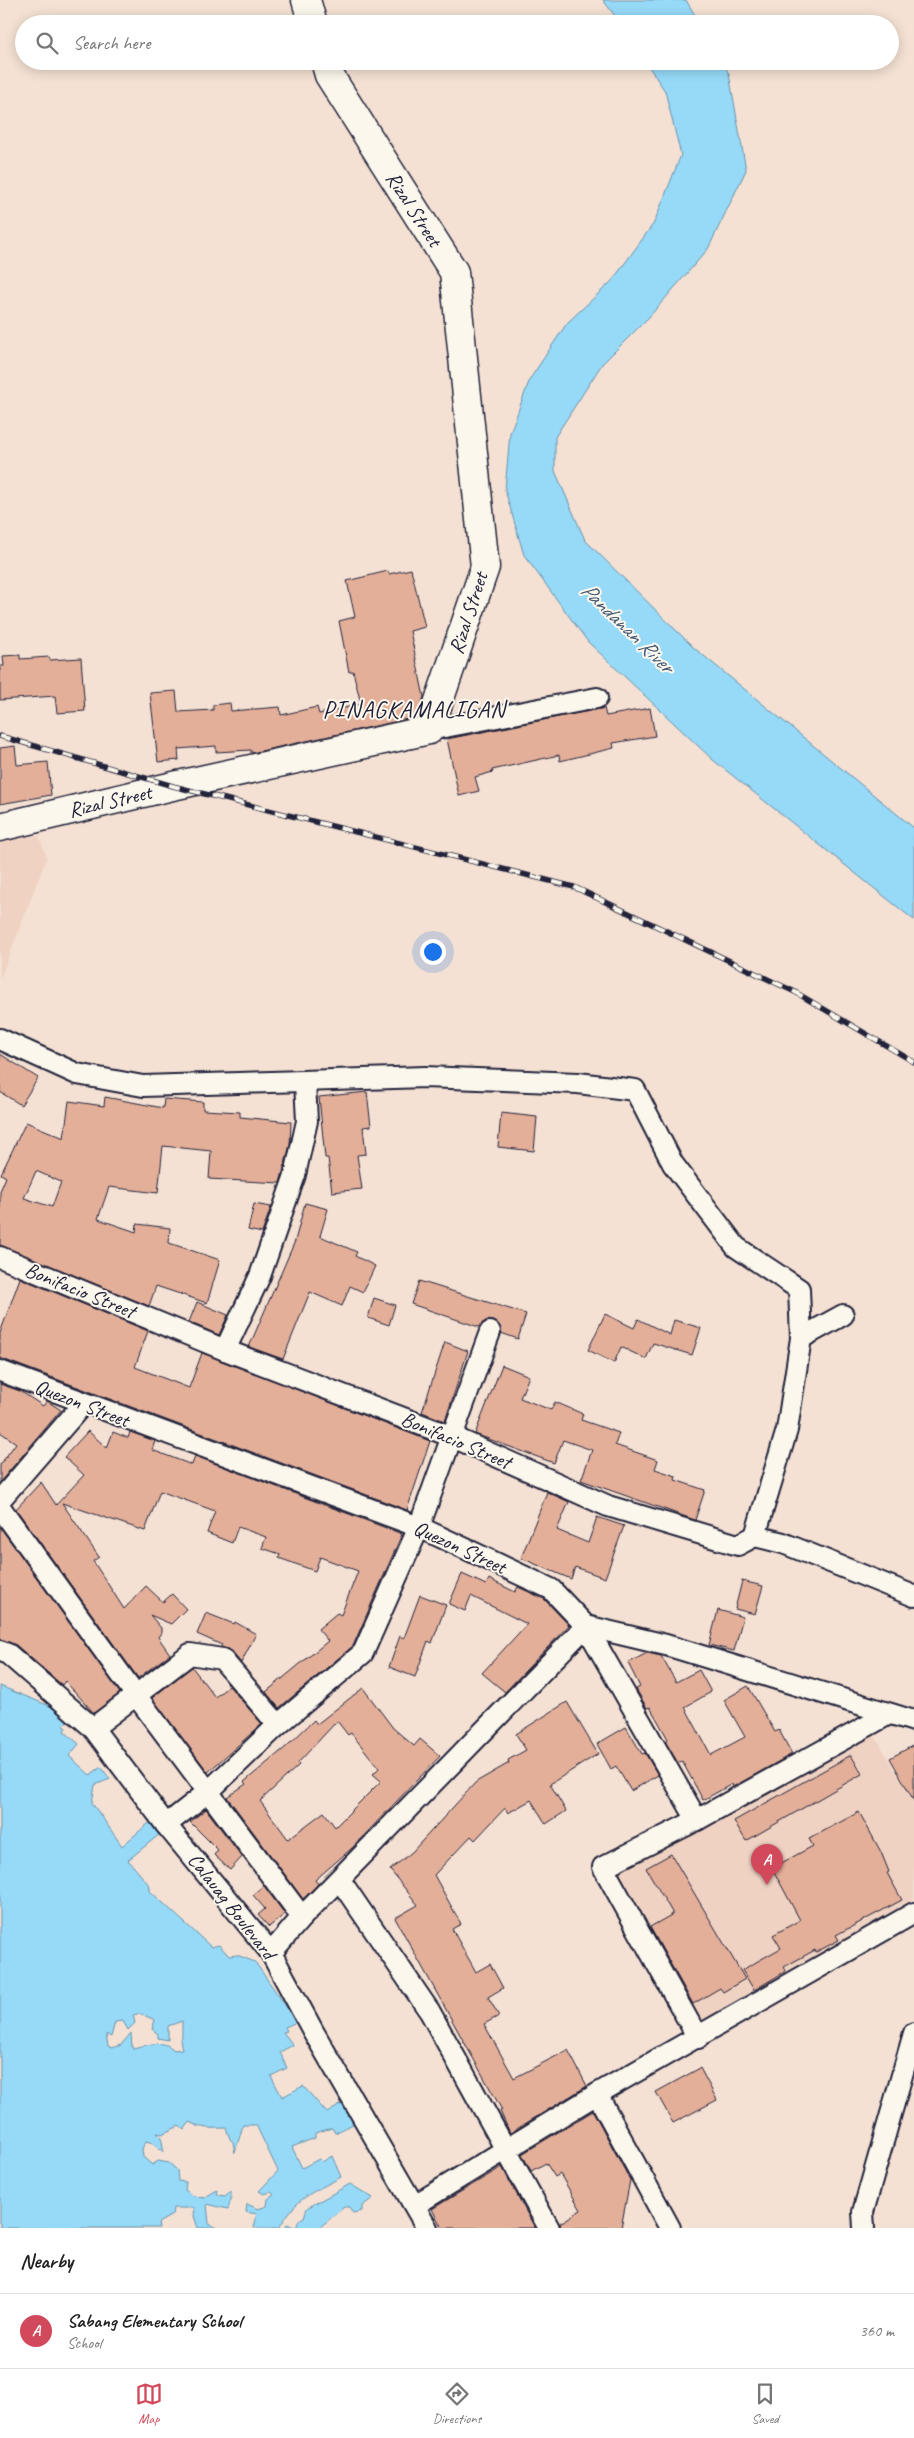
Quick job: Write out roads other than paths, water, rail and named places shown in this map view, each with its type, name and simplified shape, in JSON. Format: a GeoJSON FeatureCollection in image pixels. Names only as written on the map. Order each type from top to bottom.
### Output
{"type":"FeatureCollection","features":[{"type":"Feature","properties":{"kind":"street"},"geometry":{"type":"LineString","coordinates":[[306,0],[310,15]]}},
{"type":"Feature","properties":{"kind":"street","name":"Rizal Street"},"geometry":{"type":"LineString","coordinates":[[0,827],[173,786],[429,730],[485,567],[454,272],[328,70]]}},
{"type":"Feature","properties":{"kind":"street"},"geometry":{"type":"LineString","coordinates":[[429,730],[597,698]]}},
{"type":"Feature","properties":{"kind":"street"},"geometry":{"type":"LineString","coordinates":[[0,1040],[77,1074],[143,1086],[305,1083],[426,1077],[578,1083],[635,1090],[673,1164],[736,1247],[799,1289],[800,1338],[787,1430],[755,1536],[782,1543],[914,1596]]}},
{"type":"Feature","properties":{"kind":"street"},"geometry":{"type":"LineString","coordinates":[[226,1350],[260,1276],[295,1175],[307,1121],[305,1083]]}},
{"type":"Feature","properties":{"kind":"street","name":"Bonifacio Street"},"geometry":{"type":"LineString","coordinates":[[0,1257],[226,1350],[453,1437],[608,1506],[738,1545],[755,1536]]}},
{"type":"Feature","properties":{"kind":"street"},"geometry":{"type":"LineString","coordinates":[[800,1338],[843,1315]]}},
{"type":"Feature","properties":{"kind":"street"},"geometry":{"type":"LineString","coordinates":[[166,1825],[209,1791],[278,1725],[363,1653],[419,1527],[490,1332]]}},
{"type":"Feature","properties":{"kind":"street","name":"Quezon Street"},"geometry":{"type":"LineString","coordinates":[[0,1371],[83,1404],[419,1527],[551,1589],[586,1626],[697,1820]]}},
{"type":"Feature","properties":{"kind":"street"},"geometry":{"type":"LineString","coordinates":[[0,1500],[83,1404]]}},
{"type":"Feature","properties":{"kind":"street"},"geometry":{"type":"LineString","coordinates":[[0,1507],[135,1694],[302,1917]]}},
{"type":"Feature","properties":{"kind":"street"},"geometry":{"type":"LineString","coordinates":[[272,1952],[302,1917],[586,1626],[666,1645],[914,1721]]}},
{"type":"Feature","properties":{"kind":"street","name":"Calauag Boulevard"},"geometry":{"type":"LineString","coordinates":[[0,1651],[8,1654],[93,1728],[166,1825],[272,1952],[313,2031],[427,2228]]}},
{"type":"Feature","properties":{"kind":"street"},"geometry":{"type":"LineString","coordinates":[[93,1728],[135,1694],[190,1654],[222,1659],[278,1725]]}},
{"type":"Feature","properties":{"kind":"street"},"geometry":{"type":"LineString","coordinates":[[698,2038],[604,1867],[697,1820],[889,1714]]}},
{"type":"Feature","properties":{"kind":"street"},"geometry":{"type":"LineString","coordinates":[[340,1880],[430,2012],[549,2228]]}},
{"type":"Feature","properties":{"kind":"street"},"geometry":{"type":"LineString","coordinates":[[415,2205],[597,2094],[913,1919]]}},
{"type":"Feature","properties":{"kind":"street"},"geometry":{"type":"LineString","coordinates":[[864,2228],[863,2212],[914,2033]]}},
{"type":"Feature","properties":{"kind":"street"},"geometry":{"type":"LineString","coordinates":[[908,2059],[914,2080]]}},
{"type":"Feature","properties":{"kind":"street"},"geometry":{"type":"LineString","coordinates":[[597,2094],[670,2228]]}},
{"type":"Feature","properties":{"kind":"water"},"geometry":{"type":"Polygon","coordinates":[[[603,0],[686,0],[695,15],[614,15],[603,0]]]}},
{"type":"Feature","properties":{"kind":"water","name":"Pandanan River"},"geometry":{"type":"Polygon","coordinates":[[[651,70],[727,70],[746,170],[708,249],[649,317],[602,364],[555,437],[555,471],[585,540],[693,647],[914,828],[914,920],[713,760],[588,642],[524,555],[505,490],[510,433],[530,379],[567,323],[612,281],[654,223],[681,155],[665,91],[651,70]]]}},
{"type":"Feature","properties":{"kind":"water"},"geometry":{"type":"Polygon","coordinates":[[[0,1686],[72,1715],[63,1726],[66,1728],[64,1731],[79,1744],[69,1756],[90,1775],[101,1767],[110,1779],[95,1785],[92,1803],[122,1846],[156,1817],[160,1834],[128,1860],[150,1886],[150,1891],[211,1947],[219,1945],[229,1956],[237,1955],[255,1962],[297,2022],[285,2027],[287,2031],[283,2032],[293,2045],[280,2052],[287,2068],[271,2076],[282,2097],[303,2086],[327,2113],[350,2099],[355,2123],[335,2133],[332,2128],[315,2133],[315,2138],[292,2147],[302,2168],[319,2159],[322,2162],[332,2156],[341,2177],[299,2202],[279,2228],[254,2228],[257,2214],[246,2212],[247,2204],[258,2209],[267,2206],[268,2199],[274,2195],[271,2192],[264,2194],[259,2191],[278,2171],[256,2125],[243,2125],[235,2153],[233,2142],[226,2128],[203,2127],[190,2122],[184,2130],[179,2126],[162,2134],[157,2133],[161,2137],[164,2152],[153,2143],[146,2141],[142,2149],[143,2157],[152,2165],[158,2161],[169,2163],[177,2170],[178,2181],[186,2182],[185,2190],[193,2196],[204,2198],[217,2190],[218,2195],[225,2196],[231,2191],[228,2209],[207,2204],[209,2224],[217,2228],[198,2228],[194,2216],[195,2208],[173,2208],[172,2215],[158,2223],[159,2228],[0,2228],[0,1686]],[[141,2014],[133,2015],[135,2023],[128,2030],[123,2021],[115,2022],[111,2037],[106,2034],[108,2046],[112,2048],[121,2045],[131,2033],[132,2048],[164,2044],[174,2050],[182,2049],[180,2040],[182,2037],[182,2021],[168,2026],[168,2040],[158,2038],[158,2034],[152,2029],[155,2020],[141,2014]]]}},
{"type":"Feature","properties":{"kind":"water"},"geometry":{"type":"Polygon","coordinates":[[[350,2184],[373,2198],[362,2206],[362,2211],[353,2213],[349,2207],[344,2207],[319,2228],[296,2228],[299,2220],[304,2217],[307,2208],[350,2184]]]}},
{"type":"Feature","properties":{"kind":"water"},"geometry":{"type":"Polygon","coordinates":[[[287,2224],[296,2228],[286,2228],[287,2224]]]}},
{"type":"Feature","properties":{"kind":"railway"},"geometry":{"type":"LineString","coordinates":[[0,736],[173,786],[574,887],[795,992],[914,1062]]}},
{"type":"Feature","properties":{"kind":"place","name":"Sabang Elementary School"},"geometry":{"type":"Point","coordinates":[767,1885]}},
{"type":"Feature","properties":{"kind":"district","name":"PINAGKAMALIGAN"},"geometry":{"type":"Point","coordinates":[414,709]}}]}
